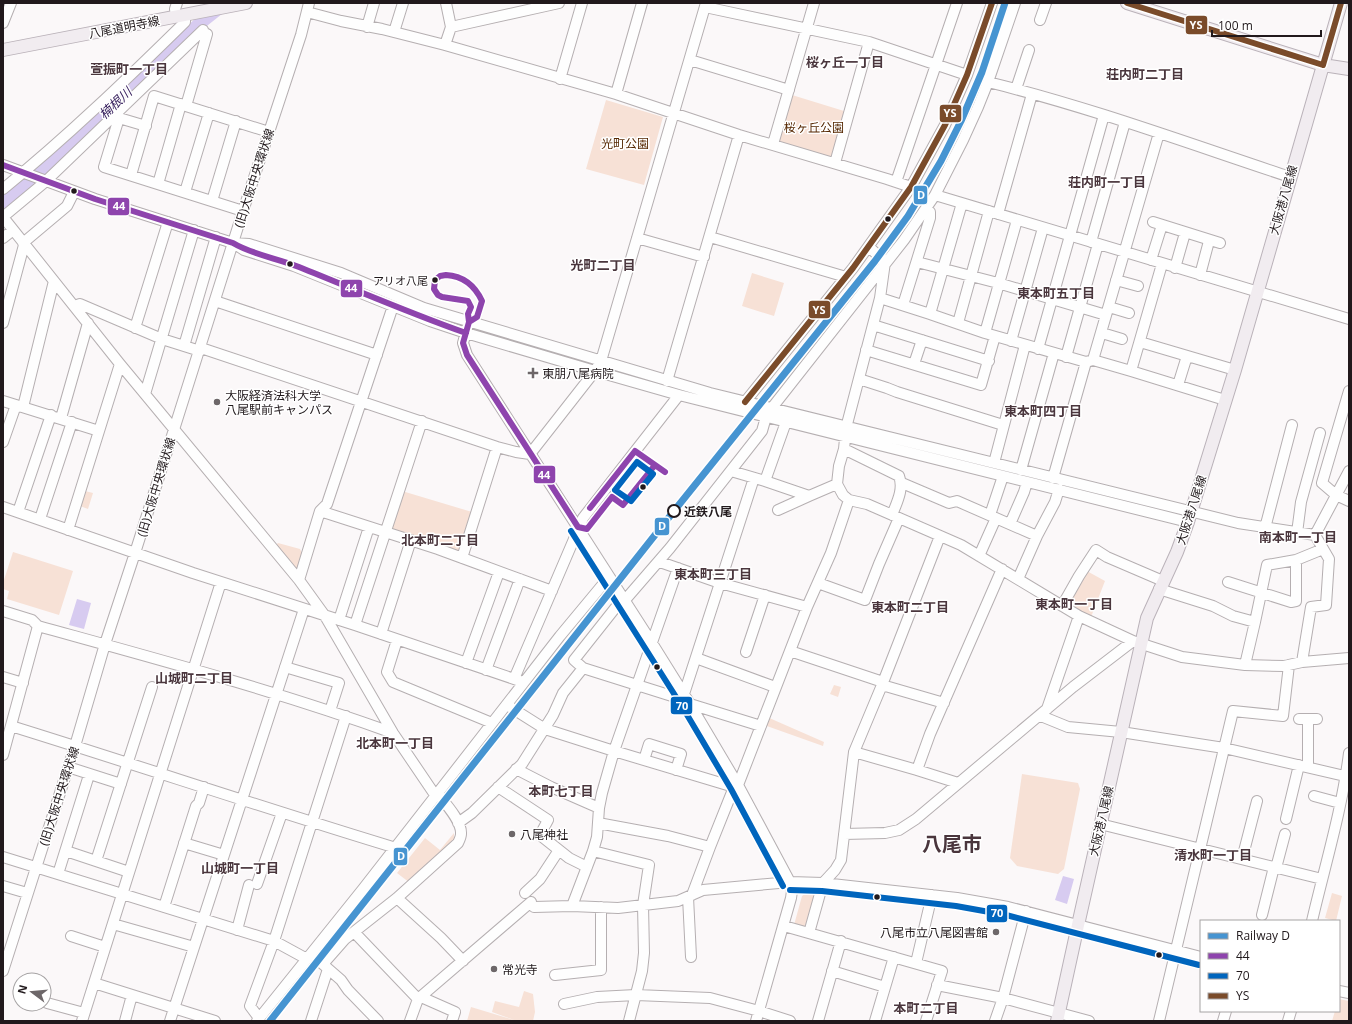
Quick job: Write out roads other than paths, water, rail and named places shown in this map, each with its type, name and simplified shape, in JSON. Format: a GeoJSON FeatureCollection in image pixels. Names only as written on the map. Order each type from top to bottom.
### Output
{"type":"FeatureCollection","features":[{"type":"Feature","properties":{"kind":"main road","name":"八尾道明寺線"},"geometry":{"type":"LineString","coordinates":[[3,50],[246,3]]}},
{"type":"Feature","properties":{"kind":"main road"},"geometry":{"type":"LineString","coordinates":[[1127,3],[1323,65],[1349,69]]}},
{"type":"Feature","properties":{"kind":"main road","name":"大阪港八尾線"},"geometry":{"type":"LineString","coordinates":[[1058,1017],[1121,732],[1137,642],[1161,585],[1177,552],[1190,517],[1235,370],[1341,3]]}},
{"type":"Feature","properties":{"kind":"street"},"geometry":{"type":"LineString","coordinates":[[3,23],[10,3]]}},
{"type":"Feature","properties":{"kind":"street"},"geometry":{"type":"LineString","coordinates":[[3,189],[25,174],[185,22],[175,9],[177,3]]}},
{"type":"Feature","properties":{"kind":"street"},"geometry":{"type":"LineString","coordinates":[[367,27],[374,3]]}},
{"type":"Feature","properties":{"kind":"street"},"geometry":{"type":"LineString","coordinates":[[394,32],[403,3]]}},
{"type":"Feature","properties":{"kind":"street"},"geometry":{"type":"LineString","coordinates":[[445,45],[451,27],[446,3]]}},
{"type":"Feature","properties":{"kind":"street"},"geometry":{"type":"LineString","coordinates":[[451,27],[559,3]]}},
{"type":"Feature","properties":{"kind":"street"},"geometry":{"type":"LineString","coordinates":[[560,79],[582,3]]}},
{"type":"Feature","properties":{"kind":"street"},"geometry":{"type":"LineString","coordinates":[[616,94],[642,3]]}},
{"type":"Feature","properties":{"kind":"street"},"geometry":{"type":"LineString","coordinates":[[773,144],[814,3]]}},
{"type":"Feature","properties":{"kind":"street"},"geometry":{"type":"LineString","coordinates":[[896,182],[958,3]]}},
{"type":"Feature","properties":{"kind":"street"},"geometry":{"type":"LineString","coordinates":[[731,408],[745,402],[846,277],[911,187],[945,125],[967,75],[992,3]]}},
{"type":"Feature","properties":{"kind":"street"},"geometry":{"type":"LineString","coordinates":[[684,694],[675,697],[638,686],[583,668],[574,660],[616,607],[625,600],[660,562],[731,471],[762,431],[768,413],[885,262],[904,240],[935,195],[963,140],[988,82],[1015,3]]}},
{"type":"Feature","properties":{"kind":"street"},"geometry":{"type":"LineString","coordinates":[[1040,20],[1046,3]]}},
{"type":"Feature","properties":{"kind":"street"},"geometry":{"type":"LineString","coordinates":[[530,454],[595,371],[600,361],[706,5],[869,42],[967,75]]}},
{"type":"Feature","properties":{"kind":"street"},"geometry":{"type":"LineString","coordinates":[[308,8],[341,22],[394,32],[445,45],[616,94],[673,114],[911,187]]}},
{"type":"Feature","properties":{"kind":"street","name":"(旧)大阪中央環状線"},"geometry":{"type":"LineString","coordinates":[[3,971],[75,746],[105,644],[243,211],[301,35],[308,8]]}},
{"type":"Feature","properties":{"kind":"street"},"geometry":{"type":"LineString","coordinates":[[158,184],[205,32],[3,217],[120,364],[299,580],[325,616],[394,733],[436,794],[453,813],[462,835],[458,843],[397,898],[345,939],[326,966],[311,1021]]}},
{"type":"Feature","properties":{"kind":"street"},"geometry":{"type":"LineString","coordinates":[[835,163],[869,42]]}},
{"type":"Feature","properties":{"kind":"street"},"geometry":{"type":"LineString","coordinates":[[1016,89],[1029,50]]}},
{"type":"Feature","properties":{"kind":"street"},"geometry":{"type":"LineString","coordinates":[[690,60],[789,90]]}},
{"type":"Feature","properties":{"kind":"street"},"geometry":{"type":"LineString","coordinates":[[129,76],[141,89],[154,96],[269,132]]}},
{"type":"Feature","properties":{"kind":"street"},"geometry":{"type":"LineString","coordinates":[[988,82],[1104,115],[1290,177]]}},
{"type":"Feature","properties":{"kind":"street"},"geometry":{"type":"LineString","coordinates":[[958,323],[971,276],[1032,94]]}},
{"type":"Feature","properties":{"kind":"street"},"geometry":{"type":"LineString","coordinates":[[131,175],[154,96]]}},
{"type":"Feature","properties":{"kind":"street"},"geometry":{"type":"LineString","coordinates":[[185,192],[209,113]]}},
{"type":"Feature","properties":{"kind":"street"},"geometry":{"type":"LineString","coordinates":[[1038,349],[1104,115]]}},
{"type":"Feature","properties":{"kind":"street"},"geometry":{"type":"LineString","coordinates":[[146,126],[119,118],[104,167],[243,211]]}},
{"type":"Feature","properties":{"kind":"street"},"geometry":{"type":"LineString","coordinates":[[212,201],[236,122]]}},
{"type":"Feature","properties":{"kind":"street"},"geometry":{"type":"LineString","coordinates":[[1066,357],[1080,307],[1094,243],[1125,122]]}},
{"type":"Feature","properties":{"kind":"street"},"geometry":{"type":"LineString","coordinates":[[1053,478],[1089,361],[1102,333],[1159,133]]}},
{"type":"Feature","properties":{"kind":"street"},"geometry":{"type":"LineString","coordinates":[[667,380],[739,134]]}},
{"type":"Feature","properties":{"kind":"street"},"geometry":{"type":"LineString","coordinates":[[3,165],[74,192],[233,243],[244,250],[294,266],[430,321],[466,333],[679,395],[731,408],[768,413],[845,432],[1027,482],[1190,517],[1315,535]]}},
{"type":"Feature","properties":{"kind":"street"},"geometry":{"type":"LineString","coordinates":[[3,323],[24,244],[67,206],[74,192]]}},
{"type":"Feature","properties":{"kind":"street"},"geometry":{"type":"LineString","coordinates":[[935,195],[1349,319]]}},
{"type":"Feature","properties":{"kind":"street"},"geometry":{"type":"LineString","coordinates":[[930,314],[962,203]]}},
{"type":"Feature","properties":{"kind":"street"},"geometry":{"type":"LineString","coordinates":[[903,305],[930,218],[930,212],[926,208]]}},
{"type":"Feature","properties":{"kind":"street"},"geometry":{"type":"LineString","coordinates":[[985,333],[1017,220]]}},
{"type":"Feature","properties":{"kind":"street"},"geometry":{"type":"LineString","coordinates":[[135,328],[168,222]]}},
{"type":"Feature","properties":{"kind":"street"},"geometry":{"type":"LineString","coordinates":[[1151,260],[1157,224],[1214,242],[1200,275]]}},
{"type":"Feature","properties":{"kind":"street"},"geometry":{"type":"LineString","coordinates":[[1011,341],[1043,228]]}},
{"type":"Feature","properties":{"kind":"street"},"geometry":{"type":"LineString","coordinates":[[3,238],[13,230]]}},
{"type":"Feature","properties":{"kind":"street"},"geometry":{"type":"LineString","coordinates":[[145,394],[194,230]]}},
{"type":"Feature","properties":{"kind":"street"},"geometry":{"type":"LineString","coordinates":[[1175,268],[1186,233]]}},
{"type":"Feature","properties":{"kind":"street"},"geometry":{"type":"LineString","coordinates":[[184,346],[216,237]]}},
{"type":"Feature","properties":{"kind":"street"},"geometry":{"type":"LineString","coordinates":[[710,237],[846,277]]}},
{"type":"Feature","properties":{"kind":"street"},"geometry":{"type":"LineString","coordinates":[[637,238],[704,257]]}},
{"type":"Feature","properties":{"kind":"street"},"geometry":{"type":"LineString","coordinates":[[233,243],[249,244],[341,273],[411,303],[469,322],[745,402],[786,422],[845,432],[994,463],[1053,478],[1190,517]]}},
{"type":"Feature","properties":{"kind":"street"},"geometry":{"type":"LineString","coordinates":[[869,247],[885,262]]}},
{"type":"Feature","properties":{"kind":"street"},"geometry":{"type":"LineString","coordinates":[[885,262],[880,298],[845,432],[844,449],[839,466],[838,484],[843,495],[849,500],[867,504],[961,545],[1080,616],[1137,642],[1182,657],[1245,665],[1289,665],[1302,662],[1349,658]]}},
{"type":"Feature","properties":{"kind":"street"},"geometry":{"type":"LineString","coordinates":[[917,262],[998,283],[1080,307],[1129,313]]}},
{"type":"Feature","properties":{"kind":"street"},"geometry":{"type":"LineString","coordinates":[[1131,370],[1162,264]]}},
{"type":"Feature","properties":{"kind":"street"},"geometry":{"type":"LineString","coordinates":[[1116,280],[1138,286]]}},
{"type":"Feature","properties":{"kind":"street"},"geometry":{"type":"LineString","coordinates":[[3,442],[19,406],[54,281]]}},
{"type":"Feature","properties":{"kind":"street"},"geometry":{"type":"LineString","coordinates":[[880,298],[1038,349],[1066,357],[1131,370],[1225,400]]}},
{"type":"Feature","properties":{"kind":"street"},"geometry":{"type":"LineString","coordinates":[[215,301],[377,355]]}},
{"type":"Feature","properties":{"kind":"street"},"geometry":{"type":"LineString","coordinates":[[74,306],[80,304],[162,339],[200,349],[361,400],[497,447],[530,454]]}},
{"type":"Feature","properties":{"kind":"street"},"geometry":{"type":"LineString","coordinates":[[299,580],[320,511],[327,504],[394,306]]}},
{"type":"Feature","properties":{"kind":"street"},"geometry":{"type":"LineString","coordinates":[[469,322],[463,343],[467,355],[684,694],[790,882],[792,891],[791,898],[758,1016]]}},
{"type":"Feature","properties":{"kind":"street"},"geometry":{"type":"LineString","coordinates":[[18,512],[56,417],[88,323]]}},
{"type":"Feature","properties":{"kind":"street"},"geometry":{"type":"LineString","coordinates":[[873,325],[989,361]]}},
{"type":"Feature","properties":{"kind":"street"},"geometry":{"type":"LineString","coordinates":[[1102,333],[1122,339]]}},
{"type":"Feature","properties":{"kind":"street"},"geometry":{"type":"LineString","coordinates":[[866,350],[981,384],[989,361],[995,336]]}},
{"type":"Feature","properties":{"kind":"street"},"geometry":{"type":"LineString","coordinates":[[914,364],[922,340]]}},
{"type":"Feature","properties":{"kind":"street"},"geometry":{"type":"LineString","coordinates":[[1140,342],[1235,370]]}},
{"type":"Feature","properties":{"kind":"street"},"geometry":{"type":"LineString","coordinates":[[994,463],[1025,345]]}},
{"type":"Feature","properties":{"kind":"street"},"geometry":{"type":"LineString","coordinates":[[1021,470],[1054,353]]}},
{"type":"Feature","properties":{"kind":"street"},"geometry":{"type":"LineString","coordinates":[[1178,385],[1187,356]]}},
{"type":"Feature","properties":{"kind":"street"},"geometry":{"type":"LineString","coordinates":[[68,530],[120,364]]}},
{"type":"Feature","properties":{"kind":"street"},"geometry":{"type":"LineString","coordinates":[[859,379],[1003,426]]}},
{"type":"Feature","properties":{"kind":"street"},"geometry":{"type":"LineString","coordinates":[[1349,391],[1322,483],[1336,495],[1349,501]]}},
{"type":"Feature","properties":{"kind":"street"},"geometry":{"type":"LineString","coordinates":[[346,716],[274,941],[250,1006],[258,1020],[396,848],[436,794],[507,705],[519,681],[552,591],[578,527],[583,518],[679,395]]}},
{"type":"Feature","properties":{"kind":"street"},"geometry":{"type":"LineString","coordinates":[[3,400],[99,431]]}},
{"type":"Feature","properties":{"kind":"street"},"geometry":{"type":"LineString","coordinates":[[355,625],[422,421]]}},
{"type":"Feature","properties":{"kind":"street"},"geometry":{"type":"LineString","coordinates":[[40,519],[72,422]]}},
{"type":"Feature","properties":{"kind":"street"},"geometry":{"type":"LineString","coordinates":[[765,482],[786,422]]}},
{"type":"Feature","properties":{"kind":"street"},"geometry":{"type":"LineString","coordinates":[[1265,528],[1292,425]]}},
{"type":"Feature","properties":{"kind":"street"},"geometry":{"type":"LineString","coordinates":[[1298,533],[1301,502],[1320,433]]}},
{"type":"Feature","properties":{"kind":"street"},"geometry":{"type":"LineString","coordinates":[[462,558],[497,447]]}},
{"type":"Feature","properties":{"kind":"street"},"geometry":{"type":"LineString","coordinates":[[818,584],[865,600],[896,516],[901,492],[902,483],[899,476],[844,449]]}},
{"type":"Feature","properties":{"kind":"street"},"geometry":{"type":"LineString","coordinates":[[731,471],[809,496]]}},
{"type":"Feature","properties":{"kind":"street"},"geometry":{"type":"LineString","coordinates":[[1315,535],[1349,471]]}},
{"type":"Feature","properties":{"kind":"street"},"geometry":{"type":"LineString","coordinates":[[979,556],[993,516],[1003,476]]}},
{"type":"Feature","properties":{"kind":"street"},"geometry":{"type":"LineString","coordinates":[[684,694],[754,478]]}},
{"type":"Feature","properties":{"kind":"street"},"geometry":{"type":"LineString","coordinates":[[1010,524],[1027,482]]}},
{"type":"Feature","properties":{"kind":"street"},"geometry":{"type":"LineString","coordinates":[[902,483],[950,503],[957,501],[1037,536]]}},
{"type":"Feature","properties":{"kind":"street"},"geometry":{"type":"LineString","coordinates":[[778,510],[838,484]]}},
{"type":"Feature","properties":{"kind":"street"},"geometry":{"type":"LineString","coordinates":[[1018,579],[1037,536],[1055,502],[1059,489]]}},
{"type":"Feature","properties":{"kind":"street"},"geometry":{"type":"LineString","coordinates":[[691,957],[690,896],[761,726],[807,607],[832,551],[849,500]]}},
{"type":"Feature","properties":{"kind":"street"},"geometry":{"type":"LineString","coordinates":[[3,507],[135,553],[355,625],[519,681]]}},
{"type":"Feature","properties":{"kind":"street"},"geometry":{"type":"LineString","coordinates":[[320,511],[411,540],[552,591]]}},
{"type":"Feature","properties":{"kind":"street"},"geometry":{"type":"LineString","coordinates":[[339,620],[369,527]]}},
{"type":"Feature","properties":{"kind":"street"},"geometry":{"type":"LineString","coordinates":[[1302,662],[1311,607],[1326,605],[1329,559],[1315,535]]}},
{"type":"Feature","properties":{"kind":"street"},"geometry":{"type":"LineString","coordinates":[[809,933],[823,883],[835,870],[841,860],[854,752],[883,684],[940,536]]}},
{"type":"Feature","properties":{"kind":"street"},"geometry":{"type":"LineString","coordinates":[[381,634],[411,540]]}},
{"type":"Feature","properties":{"kind":"street"},"geometry":{"type":"LineString","coordinates":[[1245,665],[1267,565],[1296,560],[1323,549]]}},
{"type":"Feature","properties":{"kind":"street"},"geometry":{"type":"LineString","coordinates":[[1062,606],[1096,550],[1161,585],[1213,606],[1233,616],[1255,622]]}},
{"type":"Feature","properties":{"kind":"street"},"geometry":{"type":"LineString","coordinates":[[1228,582],[1291,602],[1296,602],[1296,560]]}},
{"type":"Feature","properties":{"kind":"street"},"geometry":{"type":"LineString","coordinates":[[660,562],[720,583],[807,607]]}},
{"type":"Feature","properties":{"kind":"street"},"geometry":{"type":"LineString","coordinates":[[572,906],[593,852],[597,837],[599,808],[614,751],[678,568]]}},
{"type":"Feature","properties":{"kind":"street"},"geometry":{"type":"LineString","coordinates":[[917,770],[944,703],[1002,569]]}},
{"type":"Feature","properties":{"kind":"street"},"geometry":{"type":"LineString","coordinates":[[466,663],[499,572]]}},
{"type":"Feature","properties":{"kind":"street"},"geometry":{"type":"LineString","coordinates":[[519,681],[609,577]]}},
{"type":"Feature","properties":{"kind":"street"},"geometry":{"type":"LineString","coordinates":[[486,670],[520,580]]}},
{"type":"Feature","properties":{"kind":"street"},"geometry":{"type":"LineString","coordinates":[[52,1005],[83,1017],[221,582]]}},
{"type":"Feature","properties":{"kind":"street"},"geometry":{"type":"LineString","coordinates":[[746,652],[765,595]]}},
{"type":"Feature","properties":{"kind":"street"},"geometry":{"type":"LineString","coordinates":[[170,1021],[304,609]]}},
{"type":"Feature","properties":{"kind":"street"},"geometry":{"type":"LineString","coordinates":[[3,611],[32,620],[38,626],[105,644],[330,711],[394,733]]}},
{"type":"Feature","properties":{"kind":"street"},"geometry":{"type":"LineString","coordinates":[[1044,712],[1080,616]]}},
{"type":"Feature","properties":{"kind":"street"},"geometry":{"type":"LineString","coordinates":[[3,755],[9,722],[23,683],[38,626]]}},
{"type":"Feature","properties":{"kind":"street"},"geometry":{"type":"LineString","coordinates":[[397,640],[387,672],[393,682],[492,723]]}},
{"type":"Feature","properties":{"kind":"street"},"geometry":{"type":"LineString","coordinates":[[844,834],[885,833],[899,830],[930,808],[1044,712],[1137,642]]}},
{"type":"Feature","properties":{"kind":"street"},"geometry":{"type":"LineString","coordinates":[[790,651],[883,684],[944,703]]}},
{"type":"Feature","properties":{"kind":"street"},"geometry":{"type":"LineString","coordinates":[[696,658],[775,688]]}},
{"type":"Feature","properties":{"kind":"street"},"geometry":{"type":"LineString","coordinates":[[1159,1021],[1199,848],[1233,711],[1283,716],[1289,665]]}},
{"type":"Feature","properties":{"kind":"street"},"geometry":{"type":"LineString","coordinates":[[285,667],[339,683],[330,711]]}},
{"type":"Feature","properties":{"kind":"street"},"geometry":{"type":"LineString","coordinates":[[458,823],[472,813],[522,764],[545,729],[563,693],[583,668]]}},
{"type":"Feature","properties":{"kind":"street"},"geometry":{"type":"LineString","coordinates":[[3,677],[23,683]]}},
{"type":"Feature","properties":{"kind":"street"},"geometry":{"type":"LineString","coordinates":[[96,861],[152,687]]}},
{"type":"Feature","properties":{"kind":"street"},"geometry":{"type":"LineString","coordinates":[[690,704],[761,726]]}},
{"type":"Feature","properties":{"kind":"street"},"geometry":{"type":"LineString","coordinates":[[507,705],[545,729],[676,770],[736,786]]}},
{"type":"Feature","properties":{"kind":"street"},"geometry":{"type":"LineString","coordinates":[[1044,712],[1068,726],[1121,732],[1224,748],[1348,777]]}},
{"type":"Feature","properties":{"kind":"street"},"geometry":{"type":"LineString","coordinates":[[1286,819],[1303,766],[1308,719]]}},
{"type":"Feature","properties":{"kind":"street"},"geometry":{"type":"LineString","coordinates":[[9,722],[75,746],[396,848]]}},
{"type":"Feature","properties":{"kind":"street"},"geometry":{"type":"LineString","coordinates":[[644,760],[649,744],[681,754],[676,770]]}},
{"type":"Feature","properties":{"kind":"street"},"geometry":{"type":"LineString","coordinates":[[854,752],[958,783]]}},
{"type":"Feature","properties":{"kind":"street"},"geometry":{"type":"LineString","coordinates":[[1312,920],[1340,803],[1348,777],[1349,753]]}},
{"type":"Feature","properties":{"kind":"street"},"geometry":{"type":"LineString","coordinates":[[68,767],[89,775],[121,784]]}},
{"type":"Feature","properties":{"kind":"street"},"geometry":{"type":"LineString","coordinates":[[516,769],[565,794],[599,808]]}},
{"type":"Feature","properties":{"kind":"street"},"geometry":{"type":"LineString","coordinates":[[58,874],[89,775]]}},
{"type":"Feature","properties":{"kind":"street"},"geometry":{"type":"LineString","coordinates":[[164,907],[196,806],[199,803],[204,787]]}},
{"type":"Feature","properties":{"kind":"street"},"geometry":{"type":"LineString","coordinates":[[498,787],[548,820],[540,835],[569,858],[587,867]]}},
{"type":"Feature","properties":{"kind":"street"},"geometry":{"type":"LineString","coordinates":[[1314,796],[1340,803]]}},
{"type":"Feature","properties":{"kind":"street"},"geometry":{"type":"LineString","coordinates":[[1242,859],[1257,802]]}},
{"type":"Feature","properties":{"kind":"street"},"geometry":{"type":"LineString","coordinates":[[237,930],[253,884],[282,813]]}},
{"type":"Feature","properties":{"kind":"street"},"geometry":{"type":"LineString","coordinates":[[598,823],[668,836],[710,847]]}},
{"type":"Feature","properties":{"kind":"street"},"geometry":{"type":"LineString","coordinates":[[1100,824],[1322,879]]}},
{"type":"Feature","properties":{"kind":"street"},"geometry":{"type":"LineString","coordinates":[[1262,915],[1285,834]]}},
{"type":"Feature","properties":{"kind":"street"},"geometry":{"type":"LineString","coordinates":[[184,843],[224,855]]}},
{"type":"Feature","properties":{"kind":"street"},"geometry":{"type":"LineString","coordinates":[[525,893],[540,879],[559,850]]}},
{"type":"Feature","properties":{"kind":"street"},"geometry":{"type":"LineString","coordinates":[[66,851],[129,872]]}},
{"type":"Feature","properties":{"kind":"street"},"geometry":{"type":"LineString","coordinates":[[593,852],[649,865],[643,905],[644,953],[642,971],[629,1021]]}},
{"type":"Feature","properties":{"kind":"street"},"geometry":{"type":"LineString","coordinates":[[3,857],[274,941],[326,966],[341,980],[348,990],[378,1021]]}},
{"type":"Feature","properties":{"kind":"street"},"geometry":{"type":"LineString","coordinates":[[410,1021],[419,998],[532,905],[618,908],[678,901],[703,890],[790,882],[823,883],[957,898],[1026,911],[1200,957]]}},
{"type":"Feature","properties":{"kind":"street"},"geometry":{"type":"LineString","coordinates":[[3,886],[27,893]]}},
{"type":"Feature","properties":{"kind":"street"},"geometry":{"type":"LineString","coordinates":[[916,963],[932,895]]}},
{"type":"Feature","properties":{"kind":"street"},"geometry":{"type":"LineString","coordinates":[[397,898],[441,938],[463,961]]}},
{"type":"Feature","properties":{"kind":"street"},"geometry":{"type":"LineString","coordinates":[[554,975],[601,970],[601,907]]}},
{"type":"Feature","properties":{"kind":"street"},"geometry":{"type":"LineString","coordinates":[[995,1021],[1003,998],[1026,911]]}},
{"type":"Feature","properties":{"kind":"street"},"geometry":{"type":"LineString","coordinates":[[113,924],[194,947]]}},
{"type":"Feature","properties":{"kind":"street"},"geometry":{"type":"LineString","coordinates":[[784,926],[942,971],[926,1021]]}},
{"type":"Feature","properties":{"kind":"street"},"geometry":{"type":"LineString","coordinates":[[354,932],[419,998],[455,1012],[452,1021]]}},
{"type":"Feature","properties":{"kind":"street"},"geometry":{"type":"LineString","coordinates":[[71,936],[105,947]]}},
{"type":"Feature","properties":{"kind":"street"},"geometry":{"type":"LineString","coordinates":[[818,1021],[841,941]]}},
{"type":"Feature","properties":{"kind":"street"},"geometry":{"type":"LineString","coordinates":[[875,1021],[894,957]]}},
{"type":"Feature","properties":{"kind":"street"},"geometry":{"type":"LineString","coordinates":[[832,971],[885,987]]}},
{"type":"Feature","properties":{"kind":"street"},"geometry":{"type":"LineString","coordinates":[[94,983],[215,1021]]}},
{"type":"Feature","properties":{"kind":"street"},"geometry":{"type":"LineString","coordinates":[[937,985],[1003,998],[1058,1017],[1089,1021]]}},
{"type":"Feature","properties":{"kind":"street"},"geometry":{"type":"LineString","coordinates":[[125,1021],[132,995]]}},
{"type":"Feature","properties":{"kind":"street"},"geometry":{"type":"LineString","coordinates":[[564,1004],[597,997],[636,995],[710,998],[758,1016],[790,1021]]}},
{"type":"Feature","properties":{"kind":"waterway","name":"楠根川"},"geometry":{"type":"LineString","coordinates":[[3,204],[50,164],[199,24],[223,5]]}},
{"type":"Feature","properties":{"kind":"rail line","name":"D"},"geometry":{"type":"LineString","coordinates":[[270,1021],[674,511],[875,261],[908,216],[941,161],[961,121],[982,72],[1005,3]]}},
{"type":"Feature","properties":{"kind":"place","name":"アリオ八尾"},"geometry":{"type":"Point","coordinates":[435,280]}},
{"type":"Feature","properties":{"kind":"place","name":"東朋八尾病院"},"geometry":{"type":"Point","coordinates":[533,373]}},
{"type":"Feature","properties":{"kind":"place","name":"大阪経済法科大学 八尾駅前キャンパス"},"geometry":{"type":"Point","coordinates":[217,402]}},
{"type":"Feature","properties":{"kind":"place","name":"近鉄八尾"},"geometry":{"type":"Point","coordinates":[674,511]}},
{"type":"Feature","properties":{"kind":"place","name":"八尾神社"},"geometry":{"type":"Point","coordinates":[512,834]}},
{"type":"Feature","properties":{"kind":"place","name":"八尾市立八尾図書館"},"geometry":{"type":"Point","coordinates":[996,932]}},
{"type":"Feature","properties":{"kind":"place","name":"常光寺"},"geometry":{"type":"Point","coordinates":[494,969]}},
{"type":"Feature","properties":{"kind":"district","name":"桜ヶ丘一丁目"},"geometry":{"type":"Point","coordinates":[845,62]}},
{"type":"Feature","properties":{"kind":"district","name":"萱振町一丁目"},"geometry":{"type":"Point","coordinates":[129,69]}},
{"type":"Feature","properties":{"kind":"district","name":"荘内町二丁目"},"geometry":{"type":"Point","coordinates":[1145,74]}},
{"type":"Feature","properties":{"kind":"district","name":"荘内町一丁目"},"geometry":{"type":"Point","coordinates":[1107,182]}},
{"type":"Feature","properties":{"kind":"district","name":"光町二丁目"},"geometry":{"type":"Point","coordinates":[603,265]}},
{"type":"Feature","properties":{"kind":"district","name":"東本町五丁目"},"geometry":{"type":"Point","coordinates":[1056,293]}},
{"type":"Feature","properties":{"kind":"district","name":"東本町四丁目"},"geometry":{"type":"Point","coordinates":[1043,411]}},
{"type":"Feature","properties":{"kind":"district","name":"南本町一丁目"},"geometry":{"type":"Point","coordinates":[1298,537]}},
{"type":"Feature","properties":{"kind":"district","name":"北本町二丁目"},"geometry":{"type":"Point","coordinates":[440,540]}},
{"type":"Feature","properties":{"kind":"district","name":"東本町三丁目"},"geometry":{"type":"Point","coordinates":[713,574]}},
{"type":"Feature","properties":{"kind":"district","name":"東本町一丁目"},"geometry":{"type":"Point","coordinates":[1074,604]}},
{"type":"Feature","properties":{"kind":"district","name":"東本町二丁目"},"geometry":{"type":"Point","coordinates":[910,607]}},
{"type":"Feature","properties":{"kind":"district","name":"山城町二丁目"},"geometry":{"type":"Point","coordinates":[194,678]}},
{"type":"Feature","properties":{"kind":"district","name":"北本町一丁目"},"geometry":{"type":"Point","coordinates":[395,743]}},
{"type":"Feature","properties":{"kind":"district","name":"本町七丁目"},"geometry":{"type":"Point","coordinates":[561,791]}},
{"type":"Feature","properties":{"kind":"district","name":"八尾市"},"geometry":{"type":"Point","coordinates":[952,843]}},
{"type":"Feature","properties":{"kind":"district","name":"清水町一丁目"},"geometry":{"type":"Point","coordinates":[1213,855]}},
{"type":"Feature","properties":{"kind":"district","name":"山城町一丁目"},"geometry":{"type":"Point","coordinates":[240,868]}},
{"type":"Feature","properties":{"kind":"district","name":"本町二丁目"},"geometry":{"type":"Point","coordinates":[926,1008]}},
{"type":"Feature","properties":{"kind":"park label","name":"桜ヶ丘公園"},"geometry":{"type":"Point","coordinates":[814,127]}},
{"type":"Feature","properties":{"kind":"park label","name":"光町公園"},"geometry":{"type":"Point","coordinates":[625,143]}}]}
